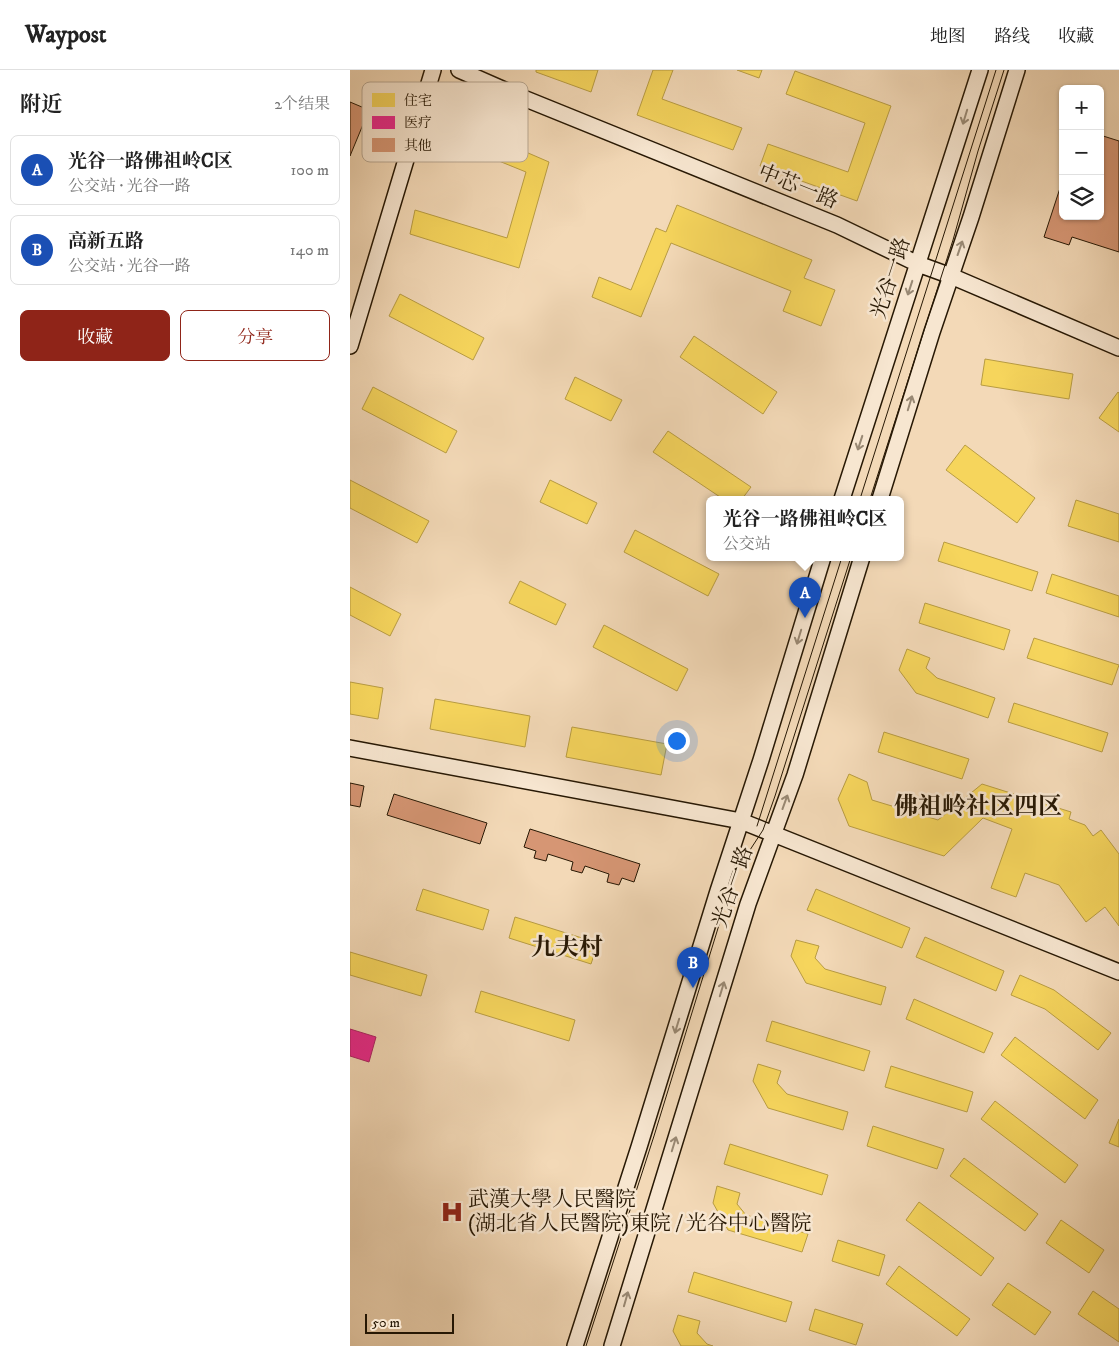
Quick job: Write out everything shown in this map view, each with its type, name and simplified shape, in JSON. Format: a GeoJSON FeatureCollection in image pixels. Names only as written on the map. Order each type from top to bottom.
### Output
{"type":"FeatureCollection","features":[{"type":"Feature","properties":{"kind":"main road"},"geometry":{"type":"LineString","coordinates":[[420,82],[424,70]]}},
{"type":"Feature","properties":{"kind":"main road"},"geometry":{"type":"LineString","coordinates":[[429,82],[433,70]]}},
{"type":"Feature","properties":{"kind":"main road","name":"中芯一路"},"geometry":{"type":"LineString","coordinates":[[459,70],[486,82]]}},
{"type":"Feature","properties":{"kind":"main road","name":"光谷一路"},"geometry":{"type":"LineString","coordinates":[[843,496],[980,70]]}},
{"type":"Feature","properties":{"kind":"main road"},"geometry":{"type":"LineString","coordinates":[[881,496],[1017,70]]}},
{"type":"Feature","properties":{"kind":"main road","name":"中芯一路"},"geometry":{"type":"LineString","coordinates":[[528,100],[837,225],[918,264],[951,276],[1119,348]]}},
{"type":"Feature","properties":{"kind":"main road"},"geometry":{"type":"LineString","coordinates":[[350,316],[396,162]]}},
{"type":"Feature","properties":{"kind":"main road"},"geometry":{"type":"LineString","coordinates":[[350,346],[405,162]]}},
{"type":"Feature","properties":{"kind":"main road","name":"光谷一路"},"geometry":{"type":"LineString","coordinates":[[575,1346],[764,750],[822,561]]}},
{"type":"Feature","properties":{"kind":"main road","name":"光谷一路"},"geometry":{"type":"LineString","coordinates":[[612,1346],[745,913],[795,775],[861,561]]}},
{"type":"Feature","properties":{"kind":"main road"},"geometry":{"type":"LineString","coordinates":[[350,748],[741,821],[1119,972]]}},
{"type":"Feature","properties":{"kind":"building: 住宅"},"geometry":{"type":"Polygon","coordinates":[[[536,70],[598,70],[591,92],[536,72],[536,70]]]}},
{"type":"Feature","properties":{"kind":"building: 住宅"},"geometry":{"type":"Polygon","coordinates":[[[653,70],[673,70],[662,99],[742,128],[733,150],[637,115],[653,70]]]}},
{"type":"Feature","properties":{"kind":"building: 住宅"},"geometry":{"type":"Polygon","coordinates":[[[737,70],[762,70],[759,78],[737,70]]]}},
{"type":"Feature","properties":{"kind":"building: 住宅"},"geometry":{"type":"Polygon","coordinates":[[[795,71],[891,106],[857,201],[760,166],[768,144],[848,172],[865,123],[786,94],[795,71]]]}},
{"type":"Feature","properties":{"kind":"building: 住宅"},"geometry":{"type":"Polygon","coordinates":[[[528,153],[549,162],[519,268],[410,234],[415,210],[507,238],[526,172],[501,162],[528,162],[528,153]]]}},
{"type":"Feature","properties":{"kind":"building: 住宅"},"geometry":{"type":"Polygon","coordinates":[[[677,205],[812,260],[804,278],[835,290],[821,326],[783,311],[791,291],[671,243],[641,317],[592,297],[599,277],[631,290],[656,228],[666,232],[677,205]]]}},
{"type":"Feature","properties":{"kind":"building: 住宅"},"geometry":{"type":"Polygon","coordinates":[[[400,294],[484,338],[473,360],[389,316],[400,294]]]}},
{"type":"Feature","properties":{"kind":"building: 住宅"},"geometry":{"type":"Polygon","coordinates":[[[694,336],[777,392],[763,414],[680,357],[694,336]]]}},
{"type":"Feature","properties":{"kind":"building: 住宅"},"geometry":{"type":"Polygon","coordinates":[[[985,359],[1073,374],[1069,399],[981,385],[985,359]]]}},
{"type":"Feature","properties":{"kind":"building: 住宅"},"geometry":{"type":"Polygon","coordinates":[[[575,377],[622,400],[611,421],[565,399],[575,377]]]}},
{"type":"Feature","properties":{"kind":"building: 住宅"},"geometry":{"type":"Polygon","coordinates":[[[373,387],[457,431],[446,453],[362,409],[373,387]]]}},
{"type":"Feature","properties":{"kind":"building: 住宅"},"geometry":{"type":"Polygon","coordinates":[[[1119,393],[1119,432],[1099,418],[1119,393]]]}},
{"type":"Feature","properties":{"kind":"building: 住宅"},"geometry":{"type":"Polygon","coordinates":[[[668,431],[751,487],[744,496],[719,496],[653,452],[668,431]]]}},
{"type":"Feature","properties":{"kind":"building: 住宅"},"geometry":{"type":"Polygon","coordinates":[[[965,445],[1035,498],[1017,523],[946,470],[965,445]]]}},
{"type":"Feature","properties":{"kind":"building: 住宅"},"geometry":{"type":"Polygon","coordinates":[[[350,480],[429,521],[417,543],[350,508],[350,480]]]}},
{"type":"Feature","properties":{"kind":"building: 住宅"},"geometry":{"type":"Polygon","coordinates":[[[550,480],[597,503],[587,524],[540,502],[550,480]]]}},
{"type":"Feature","properties":{"kind":"building: 住宅"},"geometry":{"type":"Polygon","coordinates":[[[1076,500],[1119,514],[1119,542],[1068,526],[1076,500]]]}},
{"type":"Feature","properties":{"kind":"building: 住宅"},"geometry":{"type":"Polygon","coordinates":[[[635,530],[719,574],[708,596],[624,552],[635,530]]]}},
{"type":"Feature","properties":{"kind":"building: 住宅"},"geometry":{"type":"Polygon","coordinates":[[[944,542],[1038,572],[1032,591],[938,561],[944,542]]]}},
{"type":"Feature","properties":{"kind":"building: 住宅"},"geometry":{"type":"Polygon","coordinates":[[[1052,574],[1119,596],[1119,617],[1046,593],[1052,574]]]}},
{"type":"Feature","properties":{"kind":"building: 住宅"},"geometry":{"type":"Polygon","coordinates":[[[520,581],[566,604],[556,625],[509,603],[520,581]]]}},
{"type":"Feature","properties":{"kind":"building: 住宅"},"geometry":{"type":"Polygon","coordinates":[[[350,587],[401,614],[390,636],[350,615],[350,587]]]}},
{"type":"Feature","properties":{"kind":"building: 住宅"},"geometry":{"type":"Polygon","coordinates":[[[925,603],[1010,630],[1004,650],[919,623],[925,603]]]}},
{"type":"Feature","properties":{"kind":"building: 住宅"},"geometry":{"type":"Polygon","coordinates":[[[604,625],[688,669],[677,691],[593,647],[604,625]]]}},
{"type":"Feature","properties":{"kind":"building: 住宅"},"geometry":{"type":"Polygon","coordinates":[[[1034,638],[1119,665],[1112,685],[1027,658],[1034,638]]]}},
{"type":"Feature","properties":{"kind":"building: 住宅"},"geometry":{"type":"Polygon","coordinates":[[[907,649],[930,658],[926,668],[937,678],[995,698],[988,718],[916,693],[899,670],[907,649]]]}},
{"type":"Feature","properties":{"kind":"building: 住宅"},"geometry":{"type":"Polygon","coordinates":[[[350,682],[383,688],[378,719],[350,714],[350,682]]]}},
{"type":"Feature","properties":{"kind":"building: 住宅"},"geometry":{"type":"Polygon","coordinates":[[[435,699],[530,716],[525,747],[430,729],[435,699]]]}},
{"type":"Feature","properties":{"kind":"building: 住宅"},"geometry":{"type":"Polygon","coordinates":[[[1014,703],[1108,733],[1102,752],[1008,722],[1014,703]]]}},
{"type":"Feature","properties":{"kind":"building: 住宅"},"geometry":{"type":"Polygon","coordinates":[[[572,727],[667,744],[661,775],[566,757],[572,727]]]}},
{"type":"Feature","properties":{"kind":"building: 住宅"},"geometry":{"type":"Polygon","coordinates":[[[884,732],[969,759],[962,779],[878,752],[884,732]]]}},
{"type":"Feature","properties":{"kind":"building: 住宅"},"geometry":{"type":"Polygon","coordinates":[[[849,774],[867,782],[872,800],[938,820],[982,784],[1071,812],[1069,819],[1085,825],[1093,836],[1101,830],[1119,854],[1119,926],[1105,907],[1086,922],[1059,885],[1025,873],[1016,897],[991,888],[1012,829],[983,818],[944,856],[849,826],[838,799],[849,774]]]}},
{"type":"Feature","properties":{"kind":"building: 住宅"},"geometry":{"type":"Polygon","coordinates":[[[423,889],[489,910],[483,930],[416,910],[423,889]]]}},
{"type":"Feature","properties":{"kind":"building: 住宅"},"geometry":{"type":"Polygon","coordinates":[[[816,889],[910,928],[902,948],[807,910],[816,889]]]}},
{"type":"Feature","properties":{"kind":"building: 住宅"},"geometry":{"type":"Polygon","coordinates":[[[515,917],[598,943],[591,964],[509,938],[515,917]]]}},
{"type":"Feature","properties":{"kind":"building: 住宅"},"geometry":{"type":"Polygon","coordinates":[[[925,937],[1004,971],[996,991],[916,957],[925,937]]]}},
{"type":"Feature","properties":{"kind":"building: 住宅"},"geometry":{"type":"Polygon","coordinates":[[[796,940],[819,946],[815,958],[825,969],[886,987],[881,1005],[806,983],[791,956],[796,940]]]}},
{"type":"Feature","properties":{"kind":"building: 住宅"},"geometry":{"type":"Polygon","coordinates":[[[350,952],[427,975],[421,996],[350,975],[350,952]]]}},
{"type":"Feature","properties":{"kind":"building: 住宅"},"geometry":{"type":"Polygon","coordinates":[[[1020,975],[1054,990],[1111,1033],[1098,1050],[1045,1009],[1011,995],[1020,975]]]}},
{"type":"Feature","properties":{"kind":"building: 住宅"},"geometry":{"type":"Polygon","coordinates":[[[481,991],[575,1020],[569,1041],[475,1012],[481,991]]]}},
{"type":"Feature","properties":{"kind":"building: 住宅"},"geometry":{"type":"Polygon","coordinates":[[[914,999],[993,1033],[984,1053],[906,1019],[914,999]]]}},
{"type":"Feature","properties":{"kind":"building: 住宅"},"geometry":{"type":"Polygon","coordinates":[[[772,1021],[870,1051],[864,1071],[766,1041],[772,1021]]]}},
{"type":"Feature","properties":{"kind":"building: 住宅"},"geometry":{"type":"Polygon","coordinates":[[[1015,1037],[1098,1100],[1085,1119],[1001,1055],[1015,1037]]]}},
{"type":"Feature","properties":{"kind":"building: 住宅"},"geometry":{"type":"Polygon","coordinates":[[[758,1064],[781,1071],[777,1083],[787,1094],[848,1112],[843,1130],[768,1108],[753,1081],[758,1064]]]}},
{"type":"Feature","properties":{"kind":"building: 住宅"},"geometry":{"type":"Polygon","coordinates":[[[891,1066],[973,1092],[967,1112],[885,1087],[891,1066]]]}},
{"type":"Feature","properties":{"kind":"building: 住宅"},"geometry":{"type":"Polygon","coordinates":[[[995,1101],[1078,1165],[1065,1183],[981,1119],[995,1101]]]}},
{"type":"Feature","properties":{"kind":"building: 住宅"},"geometry":{"type":"Polygon","coordinates":[[[1119,1119],[1119,1147],[1109,1143],[1119,1119]]]}},
{"type":"Feature","properties":{"kind":"building: 住宅"},"geometry":{"type":"Polygon","coordinates":[[[873,1126],[944,1149],[937,1169],[867,1146],[873,1126]]]}},
{"type":"Feature","properties":{"kind":"building: 住宅"},"geometry":{"type":"Polygon","coordinates":[[[730,1144],[828,1175],[822,1195],[724,1164],[730,1144]]]}},
{"type":"Feature","properties":{"kind":"building: 住宅"},"geometry":{"type":"Polygon","coordinates":[[[964,1158],[1038,1214],[1025,1231],[950,1176],[964,1158]]]}},
{"type":"Feature","properties":{"kind":"building: 住宅"},"geometry":{"type":"Polygon","coordinates":[[[717,1186],[740,1193],[737,1204],[746,1215],[808,1234],[802,1252],[728,1230],[713,1203],[717,1186]]]}},
{"type":"Feature","properties":{"kind":"building: 住宅"},"geometry":{"type":"Polygon","coordinates":[[[919,1202],[994,1258],[981,1276],[906,1220],[919,1202]]]}},
{"type":"Feature","properties":{"kind":"building: 住宅"},"geometry":{"type":"Polygon","coordinates":[[[1061,1220],[1104,1250],[1089,1273],[1046,1243],[1061,1220]]]}},
{"type":"Feature","properties":{"kind":"building: 住宅"},"geometry":{"type":"Polygon","coordinates":[[[838,1240],[885,1255],[879,1276],[832,1261],[838,1240]]]}},
{"type":"Feature","properties":{"kind":"building: 住宅"},"geometry":{"type":"Polygon","coordinates":[[[899,1266],[970,1319],[957,1336],[886,1284],[899,1266]]]}},
{"type":"Feature","properties":{"kind":"building: 住宅"},"geometry":{"type":"Polygon","coordinates":[[[694,1272],[792,1302],[786,1322],[688,1292],[694,1272]]]}},
{"type":"Feature","properties":{"kind":"building: 住宅"},"geometry":{"type":"Polygon","coordinates":[[[1008,1283],[1051,1312],[1035,1335],[992,1305],[1008,1283]]]}},
{"type":"Feature","properties":{"kind":"building: 住宅"},"geometry":{"type":"Polygon","coordinates":[[[1093,1291],[1119,1309],[1119,1342],[1078,1314],[1093,1291]]]}},
{"type":"Feature","properties":{"kind":"building: 住宅"},"geometry":{"type":"Polygon","coordinates":[[[815,1309],[863,1324],[856,1345],[809,1330],[815,1309]]]}},
{"type":"Feature","properties":{"kind":"building: 住宅"},"geometry":{"type":"Polygon","coordinates":[[[678,1315],[700,1321],[697,1333],[707,1344],[713,1346],[681,1346],[673,1331],[678,1315]]]}},
{"type":"Feature","properties":{"kind":"building: 医疗"},"geometry":{"type":"Polygon","coordinates":[[[350,1029],[376,1037],[369,1062],[350,1056],[350,1029]]]}},
{"type":"Feature","properties":{"kind":"building: 其他"},"geometry":{"type":"Polygon","coordinates":[[[350,102],[362,107],[362,127],[350,156],[350,102]]]}},
{"type":"Feature","properties":{"kind":"building: 其他"},"geometry":{"type":"Polygon","coordinates":[[[1104,136],[1119,141],[1119,252],[1072,237],[1069,245],[1044,237],[1059,191],[1059,220],[1104,220],[1104,136]]]}},
{"type":"Feature","properties":{"kind":"building: 其他"},"geometry":{"type":"Polygon","coordinates":[[[350,783],[364,786],[360,807],[350,805],[350,783]]]}},
{"type":"Feature","properties":{"kind":"building: 其他"},"geometry":{"type":"Polygon","coordinates":[[[394,794],[487,823],[480,844],[387,815],[394,794]]]}},
{"type":"Feature","properties":{"kind":"building: 其他"},"geometry":{"type":"Polygon","coordinates":[[[530,829],[640,864],[634,882],[622,878],[619,885],[607,882],[609,874],[585,866],[582,873],[571,870],[573,862],[548,854],[546,861],[534,858],[536,851],[524,847],[530,829]]]}},
{"type":"Feature","properties":{"kind":"tram line"},"geometry":{"type":"LineString","coordinates":[[861,496],[996,70]]}},
{"type":"Feature","properties":{"kind":"tram line"},"geometry":{"type":"LineString","coordinates":[[871,496],[953,240],[978,151],[1004,70]]}},
{"type":"Feature","properties":{"kind":"tram line"},"geometry":{"type":"LineString","coordinates":[[757,826],[841,561]]}},
{"type":"Feature","properties":{"kind":"tram line"},"geometry":{"type":"LineString","coordinates":[[586,1346],[654,1136],[735,873],[763,830],[850,561]]}},
{"type":"Feature","properties":{"kind":"place","name":"光谷一路佛祖岭C区"},"geometry":{"type":"Point","coordinates":[805,618]}},
{"type":"Feature","properties":{"kind":"place","name":"高新五路"},"geometry":{"type":"Point","coordinates":[693,988]}},
{"type":"Feature","properties":{"kind":"place","name":"武漢大學人民醫院 (湖北省人民醫院)東院 / 光谷中心醫院"},"geometry":{"type":"Point","coordinates":[452,1212]}},
{"type":"Feature","properties":{"kind":"district","name":"佛祖岭社区四区"},"geometry":{"type":"Point","coordinates":[978,807]}},
{"type":"Feature","properties":{"kind":"district","name":"九夫村"},"geometry":{"type":"Point","coordinates":[567,948]}}]}
